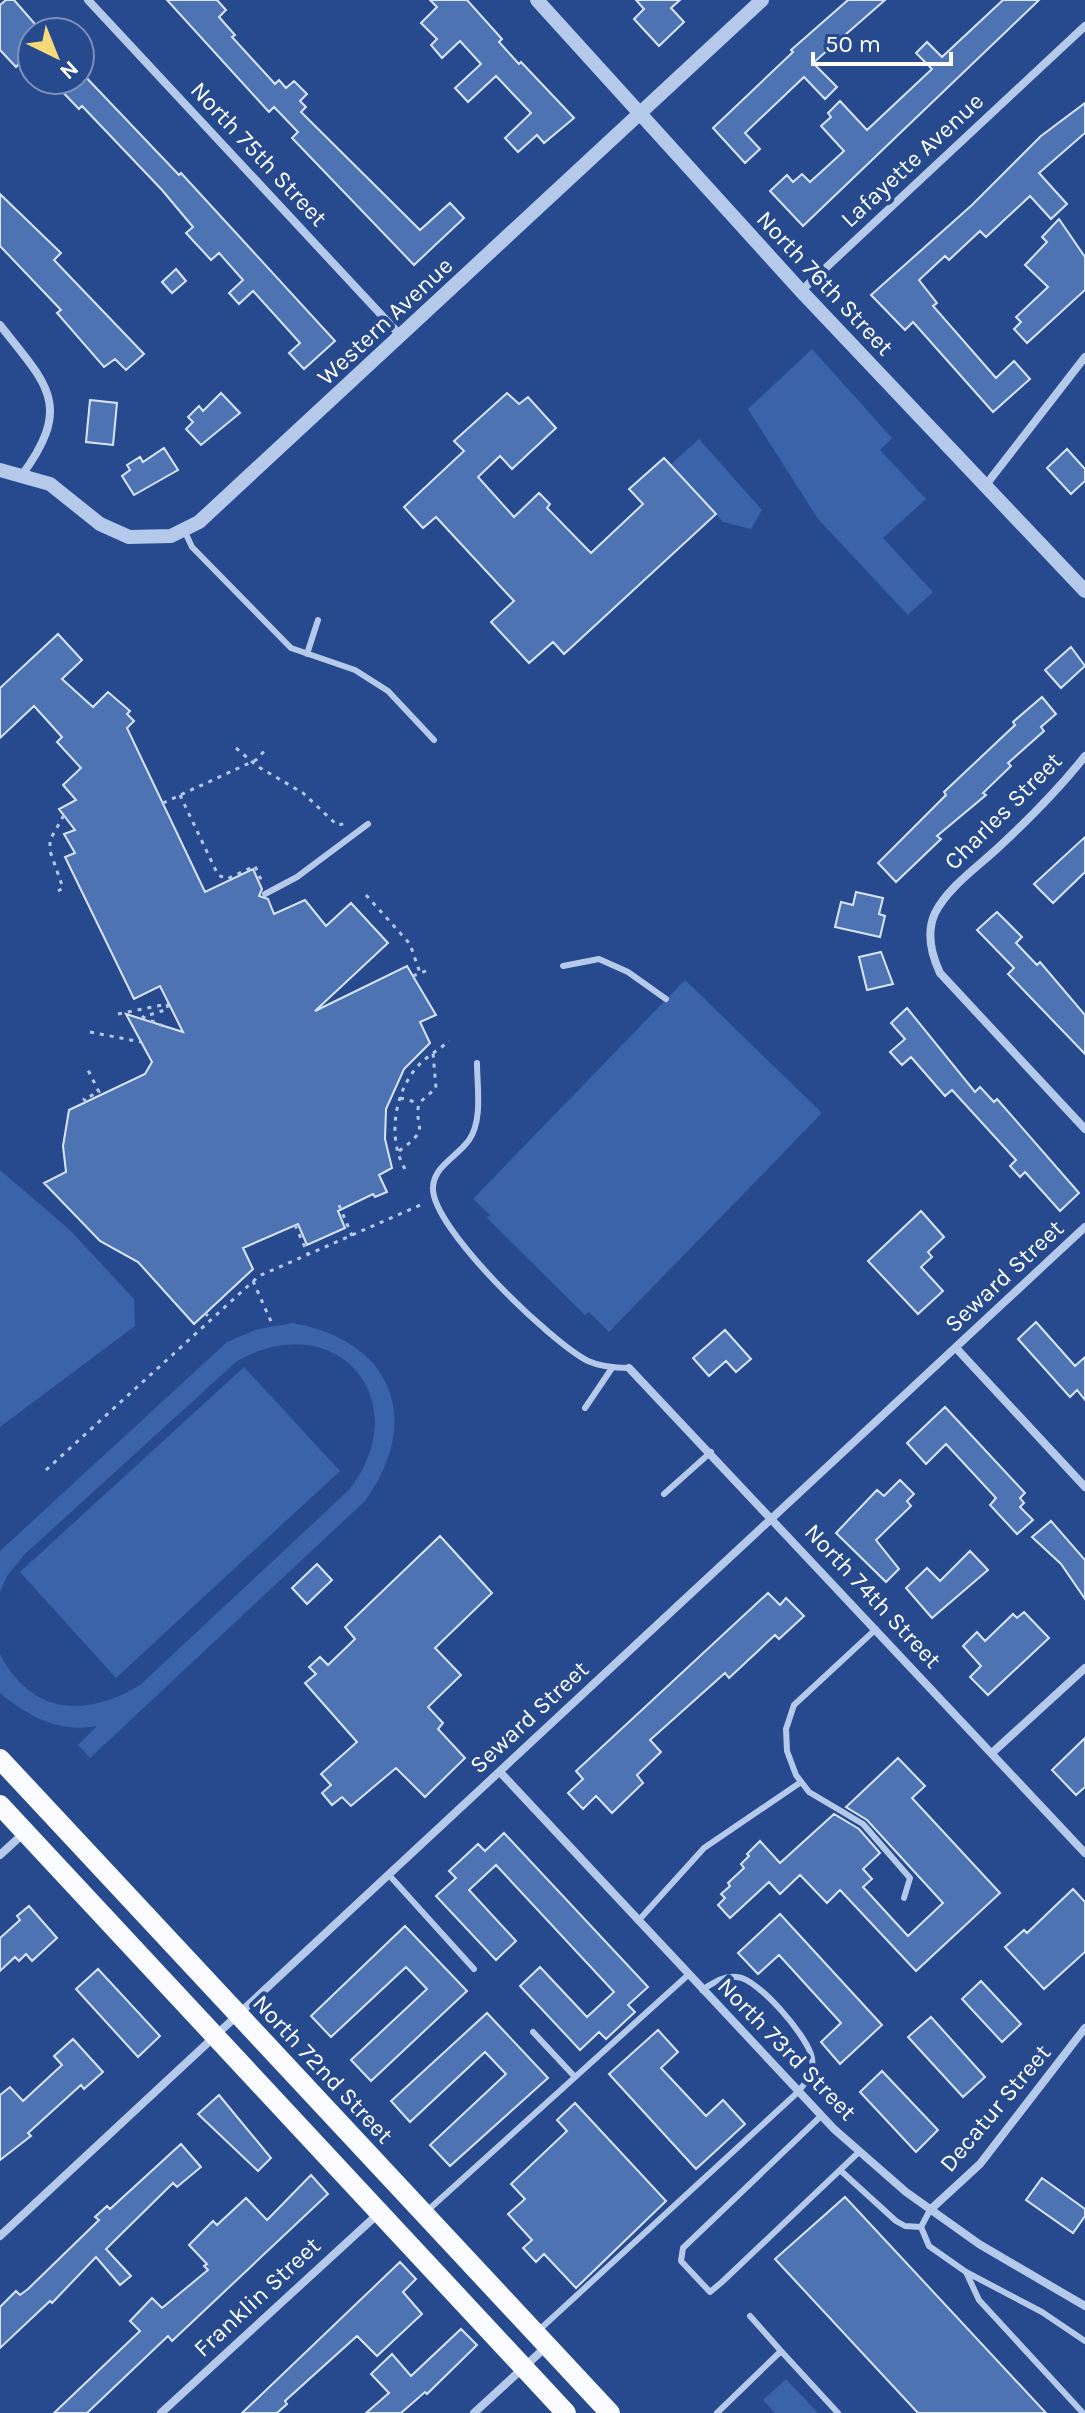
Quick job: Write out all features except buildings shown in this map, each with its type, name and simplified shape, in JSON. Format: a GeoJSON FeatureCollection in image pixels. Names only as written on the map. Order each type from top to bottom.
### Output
{"type":"FeatureCollection","features":[{"type":"Feature","properties":{"kind":"main road","name":"North 72nd Street"},"geometry":{"type":"LineString","coordinates":[[0,1759],[610,2413]]}},
{"type":"Feature","properties":{"kind":"main road"},"geometry":{"type":"LineString","coordinates":[[0,1805],[566,2413]]}},
{"type":"Feature","properties":{"kind":"street","name":"North 75th Street"},"geometry":{"type":"LineString","coordinates":[[88,0],[401,336]]}},
{"type":"Feature","properties":{"kind":"street","name":"North 76th Street"},"geometry":{"type":"LineString","coordinates":[[537,0],[801,291],[1085,591]]}},
{"type":"Feature","properties":{"kind":"street","name":"Western Avenue"},"geometry":{"type":"LineString","coordinates":[[0,470],[50,484],[100,524],[129,537],[148,539],[185,530],[207,517],[762,0]]}},
{"type":"Feature","properties":{"kind":"street","name":"Lafayette Avenue"},"geometry":{"type":"LineString","coordinates":[[801,291],[1085,26]]}},
{"type":"Feature","properties":{"kind":"street"},"geometry":{"type":"LineString","coordinates":[[0,325],[43,380],[52,405],[38,448],[22,475]]}},
{"type":"Feature","properties":{"kind":"street"},"geometry":{"type":"LineString","coordinates":[[985,486],[1006,464],[1050,399],[1085,357]]}},
{"type":"Feature","properties":{"kind":"street","name":"Charles Street"},"geometry":{"type":"LineString","coordinates":[[1085,756],[1027,821],[948,894],[935,913],[930,930],[931,948],[940,973],[1085,1129]]}},
{"type":"Feature","properties":{"kind":"street","name":"Seward Street"},"geometry":{"type":"LineString","coordinates":[[0,2236],[1085,1227]]}},
{"type":"Feature","properties":{"kind":"street"},"geometry":{"type":"LineString","coordinates":[[956,1348],[1085,1487]]}},
{"type":"Feature","properties":{"kind":"street","name":"North 74th Street"},"geometry":{"type":"LineString","coordinates":[[629,1368],[1085,1853]]}},
{"type":"Feature","properties":{"kind":"street"},"geometry":{"type":"LineString","coordinates":[[992,1753],[1085,1668]]}},
{"type":"Feature","properties":{"kind":"street","name":"North 73rd Street"},"geometry":{"type":"LineString","coordinates":[[500,1772],[821,2116],[930,2210],[979,2244],[1085,2306]]}},
{"type":"Feature","properties":{"kind":"street"},"geometry":{"type":"LineString","coordinates":[[0,1855],[25,1832]]}},
{"type":"Feature","properties":{"kind":"street","name":"Decatur Street"},"geometry":{"type":"LineString","coordinates":[[930,2210],[980,2164],[1005,2135],[1085,2028]]}},
{"type":"Feature","properties":{"kind":"street","name":"Franklin Street"},"geometry":{"type":"LineString","coordinates":[[161,2413],[380,2211]]}},
{"type":"Feature","properties":{"kind":"street"},"geometry":{"type":"LineString","coordinates":[[474,2413],[523,2368],[541,2340]]}},
{"type":"Feature","properties":{"kind":"lane"},"geometry":{"type":"LineString","coordinates":[[185,530],[192,547],[291,648],[355,670],[388,691],[434,740]]}},
{"type":"Feature","properties":{"kind":"lane"},"geometry":{"type":"LineString","coordinates":[[307,654],[318,620]]}},
{"type":"Feature","properties":{"kind":"lane"},"geometry":{"type":"LineString","coordinates":[[265,894],[297,877],[368,824]]}},
{"type":"Feature","properties":{"kind":"lane"},"geometry":{"type":"LineString","coordinates":[[563,966],[599,959],[628,972],[666,999]]}},
{"type":"Feature","properties":{"kind":"lane"},"geometry":{"type":"LineString","coordinates":[[477,1063],[478,1115],[470,1139],[441,1168],[433,1183],[433,1199],[479,1265],[528,1314],[587,1361],[612,1368],[629,1368]]}},
{"type":"Feature","properties":{"kind":"lane"},"geometry":{"type":"LineString","coordinates":[[585,1408],[612,1368]]}},
{"type":"Feature","properties":{"kind":"lane"},"geometry":{"type":"LineString","coordinates":[[664,1494],[711,1452]]}},
{"type":"Feature","properties":{"kind":"lane"},"geometry":{"type":"LineString","coordinates":[[876,1629],[794,1705],[786,1729],[787,1751],[801,1782],[828,1804],[863,1824],[910,1878],[904,1898]]}},
{"type":"Feature","properties":{"kind":"lane"},"geometry":{"type":"LineString","coordinates":[[637,1921],[704,1848],[801,1782]]}},
{"type":"Feature","properties":{"kind":"lane"},"geometry":{"type":"LineString","coordinates":[[389,1875],[474,1969]]}},
{"type":"Feature","properties":{"kind":"lane"},"geometry":{"type":"LineString","coordinates":[[424,2214],[688,1975]]}},
{"type":"Feature","properties":{"kind":"lane"},"geometry":{"type":"LineString","coordinates":[[541,2340],[798,2092],[812,2074],[810,2048],[803,2036],[766,1996],[742,1977],[717,1980],[702,1990]]}},
{"type":"Feature","properties":{"kind":"lane"},"geometry":{"type":"LineString","coordinates":[[533,2032],[575,2077]]}},
{"type":"Feature","properties":{"kind":"lane"},"geometry":{"type":"LineString","coordinates":[[821,2116],[683,2248],[681,2261],[710,2292],[860,2151]]}},
{"type":"Feature","properties":{"kind":"lane"},"geometry":{"type":"LineString","coordinates":[[840,2170],[896,2221],[905,2226],[921,2227]]}},
{"type":"Feature","properties":{"kind":"lane"},"geometry":{"type":"LineString","coordinates":[[921,2227],[930,2210]]}},
{"type":"Feature","properties":{"kind":"lane"},"geometry":{"type":"LineString","coordinates":[[921,2227],[929,2246],[966,2272],[1042,2312],[1085,2341]]}},
{"type":"Feature","properties":{"kind":"lane"},"geometry":{"type":"LineString","coordinates":[[966,2272],[979,2300],[1083,2413]]}},
{"type":"Feature","properties":{"kind":"lane"},"geometry":{"type":"LineString","coordinates":[[750,2316],[838,2413]]}},
{"type":"Feature","properties":{"kind":"lane"},"geometry":{"type":"LineString","coordinates":[[717,2413],[781,2351]]}},
{"type":"Feature","properties":{"kind":"path"},"geometry":{"type":"LineString","coordinates":[[236,748],[251,762],[303,793],[337,825],[353,823]]}},
{"type":"Feature","properties":{"kind":"path"},"geometry":{"type":"LineString","coordinates":[[163,803],[251,762],[267,748]]}},
{"type":"Feature","properties":{"kind":"path"},"geometry":{"type":"LineString","coordinates":[[180,795],[218,875],[227,879],[255,866],[260,878],[268,878],[273,889]]}},
{"type":"Feature","properties":{"kind":"path"},"geometry":{"type":"LineString","coordinates":[[58,891],[63,888],[51,858],[50,840],[64,815]]}},
{"type":"Feature","properties":{"kind":"path"},"geometry":{"type":"LineString","coordinates":[[366,895],[410,944],[420,973]]}},
{"type":"Feature","properties":{"kind":"path"},"geometry":{"type":"LineString","coordinates":[[413,976],[428,970]]}},
{"type":"Feature","properties":{"kind":"path"},"geometry":{"type":"LineString","coordinates":[[118,1014],[167,1004],[168,1009],[143,1017],[163,1026]]}},
{"type":"Feature","properties":{"kind":"path"},"geometry":{"type":"LineString","coordinates":[[90,1032],[141,1042]]}},
{"type":"Feature","properties":{"kind":"path"},"geometry":{"type":"LineString","coordinates":[[405,1169],[394,1130],[400,1098],[411,1076],[449,1041]]}},
{"type":"Feature","properties":{"kind":"path"},"geometry":{"type":"LineString","coordinates":[[419,1103],[436,1088],[433,1053]]}},
{"type":"Feature","properties":{"kind":"path"},"geometry":{"type":"LineString","coordinates":[[86,1066],[99,1092],[84,1099],[86,1102]]}},
{"type":"Feature","properties":{"kind":"path"},"geometry":{"type":"LineString","coordinates":[[400,1098],[419,1103]]}},
{"type":"Feature","properties":{"kind":"path"},"geometry":{"type":"LineString","coordinates":[[398,1151],[421,1127],[419,1103]]}},
{"type":"Feature","properties":{"kind":"path"},"geometry":{"type":"LineString","coordinates":[[46,1470],[253,1281],[425,1203]]}},
{"type":"Feature","properties":{"kind":"path"},"geometry":{"type":"LineString","coordinates":[[339,1205],[352,1236]]}},
{"type":"Feature","properties":{"kind":"path"},"geometry":{"type":"LineString","coordinates":[[295,1225],[308,1255]]}},
{"type":"Feature","properties":{"kind":"path"},"geometry":{"type":"LineString","coordinates":[[253,1281],[273,1326]]}},
{"type":"Feature","properties":{"kind":"path"},"geometry":{"type":"LineString","coordinates":[[205,1313],[211,1319]]}},
{"type":"Feature","properties":{"kind":"shaded area"},"geometry":{"type":"Polygon","coordinates":[[[812,349],[892,438],[880,450],[926,499],[883,538],[933,592],[908,615],[818,519],[748,409],[812,349]]]}},
{"type":"Feature","properties":{"kind":"shaded area"},"geometry":{"type":"Polygon","coordinates":[[[699,439],[762,510],[751,529],[723,522],[670,465],[699,439]]]}},
{"type":"Feature","properties":{"kind":"shaded area"},"geometry":{"type":"Polygon","coordinates":[[[685,980],[822,1113],[609,1332],[589,1312],[585,1315],[487,1218],[490,1215],[473,1199],[685,980]]]}},
{"type":"Feature","properties":{"kind":"shaded area"},"geometry":{"type":"Polygon","coordinates":[[[0,1170],[71,1231],[134,1299],[135,1326],[0,1427],[0,1170]]]}},
{"type":"Feature","properties":{"kind":"shaded area"},"geometry":{"type":"Polygon","coordinates":[[[293,1323],[327,1332],[354,1347],[375,1366],[388,1388],[394,1413],[393,1441],[383,1471],[365,1501],[90,1758],[78,1745],[97,1726],[57,1725],[33,1716],[11,1702],[0,1693],[0,1654],[27,1689],[61,1705],[100,1703],[140,1685],[350,1489],[369,1455],[375,1423],[370,1394],[356,1370],[334,1353],[306,1345],[273,1347],[237,1361],[25,1554],[7,1576],[0,1592],[0,1551],[227,1342],[258,1329],[293,1323]]]}},
{"type":"Feature","properties":{"kind":"shaded area"},"geometry":{"type":"Polygon","coordinates":[[[244,1367],[340,1471],[116,1678],[20,1572],[244,1367]]]}},
{"type":"Feature","properties":{"kind":"shaded area"},"geometry":{"type":"Polygon","coordinates":[[[786,2379],[818,2413],[775,2413],[763,2400],[786,2379]]]}}]}
